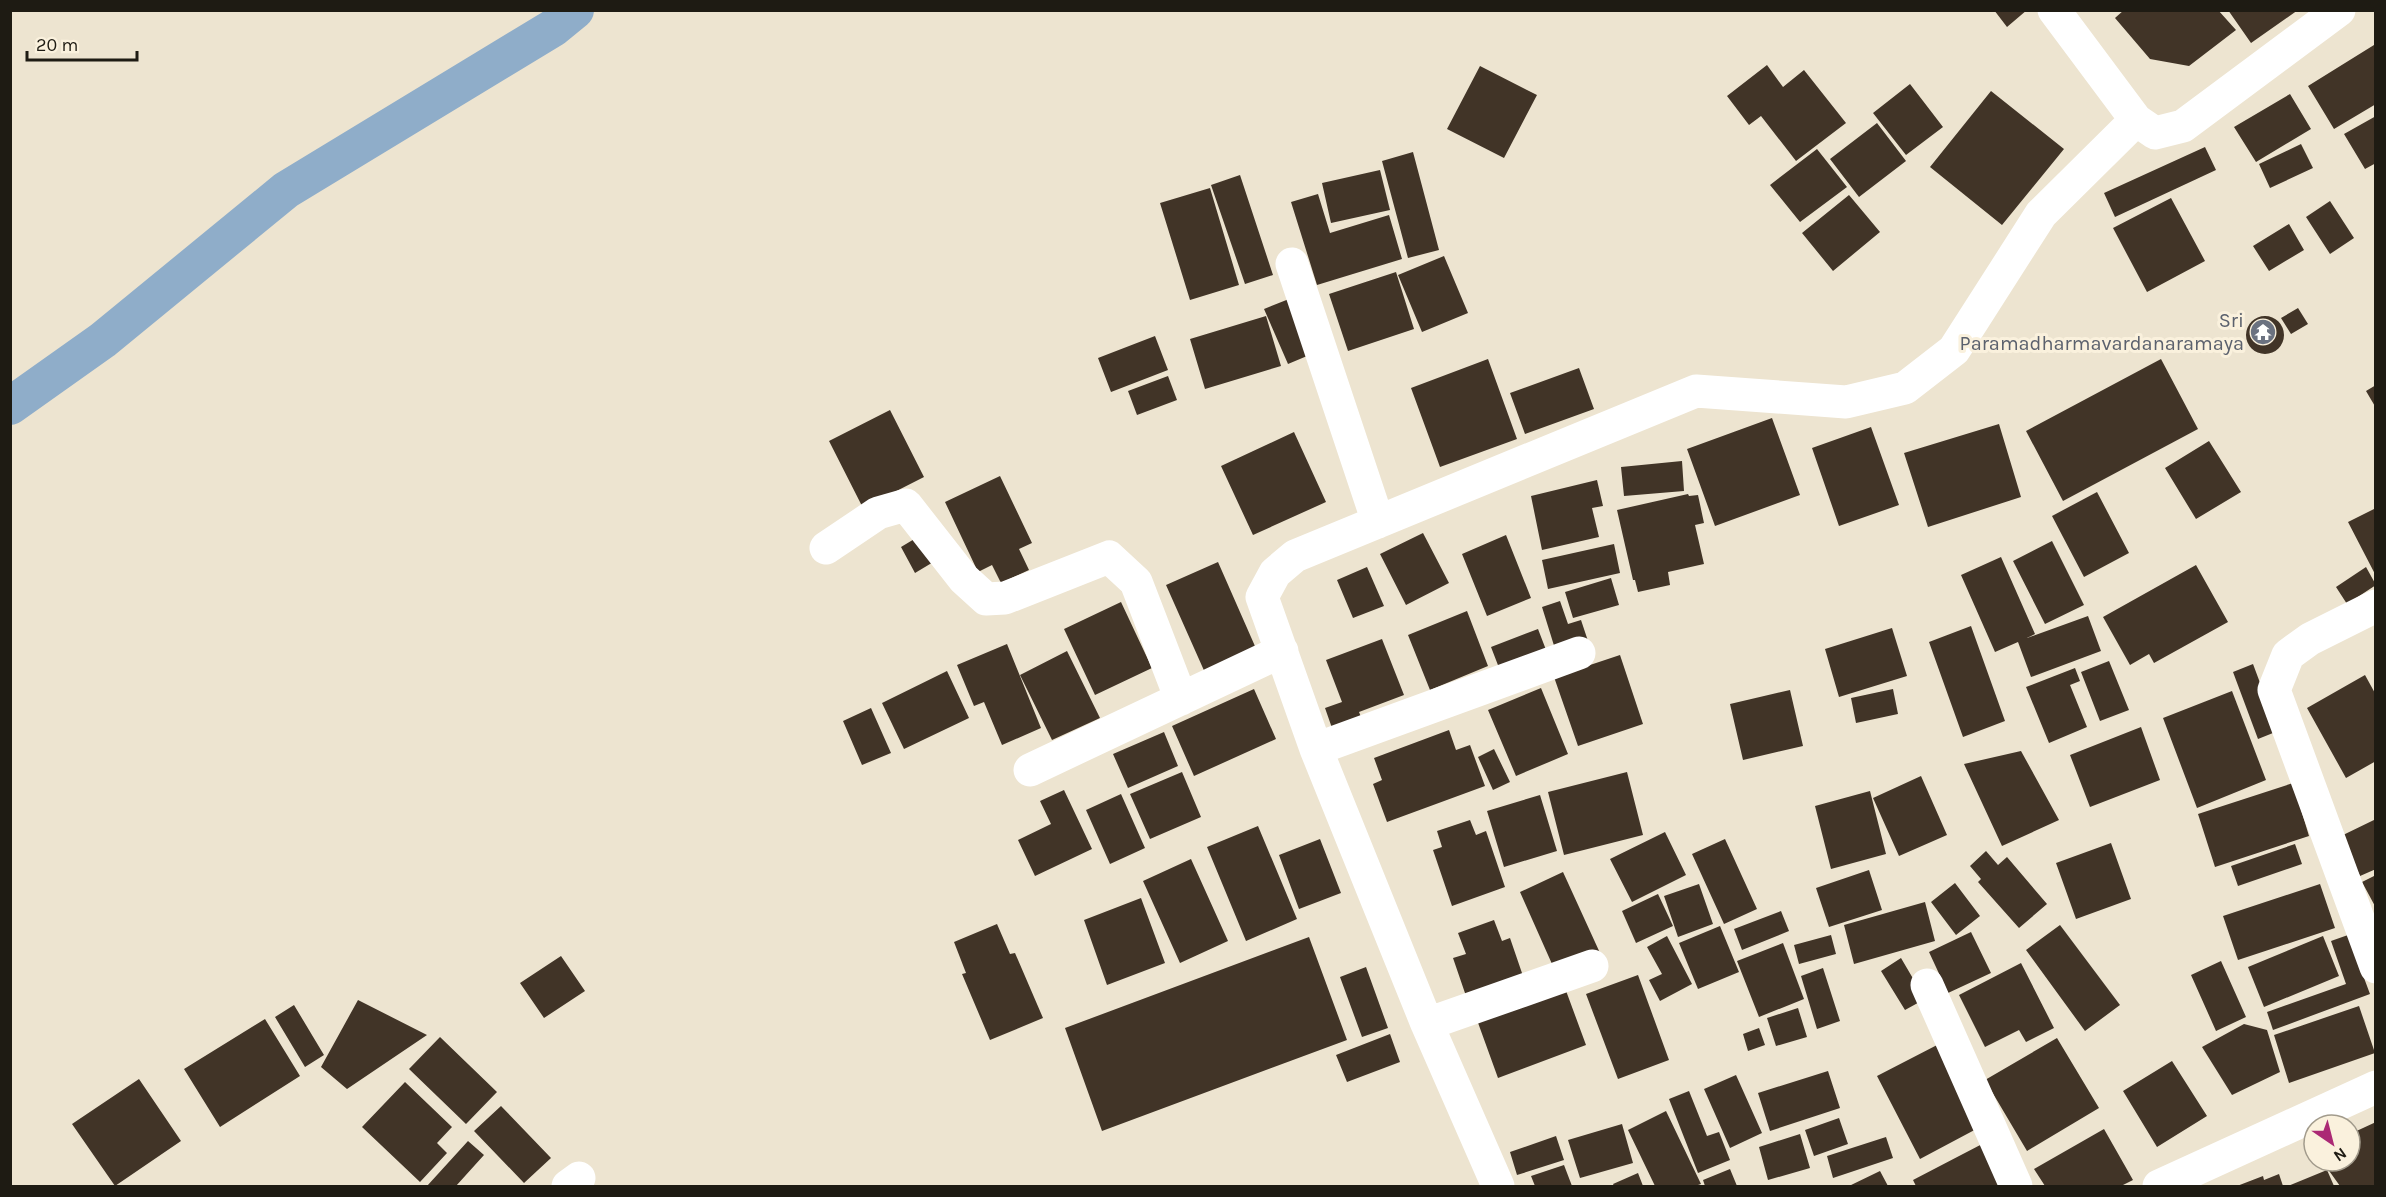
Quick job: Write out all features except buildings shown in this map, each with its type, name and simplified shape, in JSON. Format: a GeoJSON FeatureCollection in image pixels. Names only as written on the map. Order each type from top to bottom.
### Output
{"type":"FeatureCollection","features":[{"type":"Feature","properties":{"kind":"street"},"geometry":{"type":"LineString","coordinates":[[2054,10],[2136,120],[2155,133],[2183,126],[2339,10]]}},
{"type":"Feature","properties":{"kind":"street"},"geometry":{"type":"LineString","coordinates":[[1498,1186],[1427,1024],[1316,749],[1262,597],[1275,573],[1294,556],[1696,391],[1846,402],[1905,388],[1954,350],[2041,214],[2136,120]]}},
{"type":"Feature","properties":{"kind":"street"},"geometry":{"type":"LineString","coordinates":[[1292,264],[1378,522]]}},
{"type":"Feature","properties":{"kind":"street"},"geometry":{"type":"LineString","coordinates":[[826,548],[878,513],[906,505],[964,579],[986,599],[1005,598],[1109,557],[1136,582],[1181,699]]}},
{"type":"Feature","properties":{"kind":"street"},"geometry":{"type":"LineString","coordinates":[[2376,606],[2310,639],[2288,655],[2274,690],[2376,967]]}},
{"type":"Feature","properties":{"kind":"street"},"geometry":{"type":"LineString","coordinates":[[1030,770],[1282,651]]}},
{"type":"Feature","properties":{"kind":"street"},"geometry":{"type":"LineString","coordinates":[[1316,749],[1579,654]]}},
{"type":"Feature","properties":{"kind":"street"},"geometry":{"type":"LineString","coordinates":[[1427,1024],[1592,966]]}},
{"type":"Feature","properties":{"kind":"street"},"geometry":{"type":"LineString","coordinates":[[1927,985],[2016,1186]]}},
{"type":"Feature","properties":{"kind":"street"},"geometry":{"type":"LineString","coordinates":[[2159,1186],[2376,1087]]}},
{"type":"Feature","properties":{"kind":"waterway"},"geometry":{"type":"LineString","coordinates":[[10,406],[103,340],[286,190],[553,28],[575,10]]}},
{"type":"Feature","properties":{"kind":"place","name":"Sri Paramadharmavardanaramaya"},"geometry":{"type":"Point","coordinates":[2263,332]}}]}
